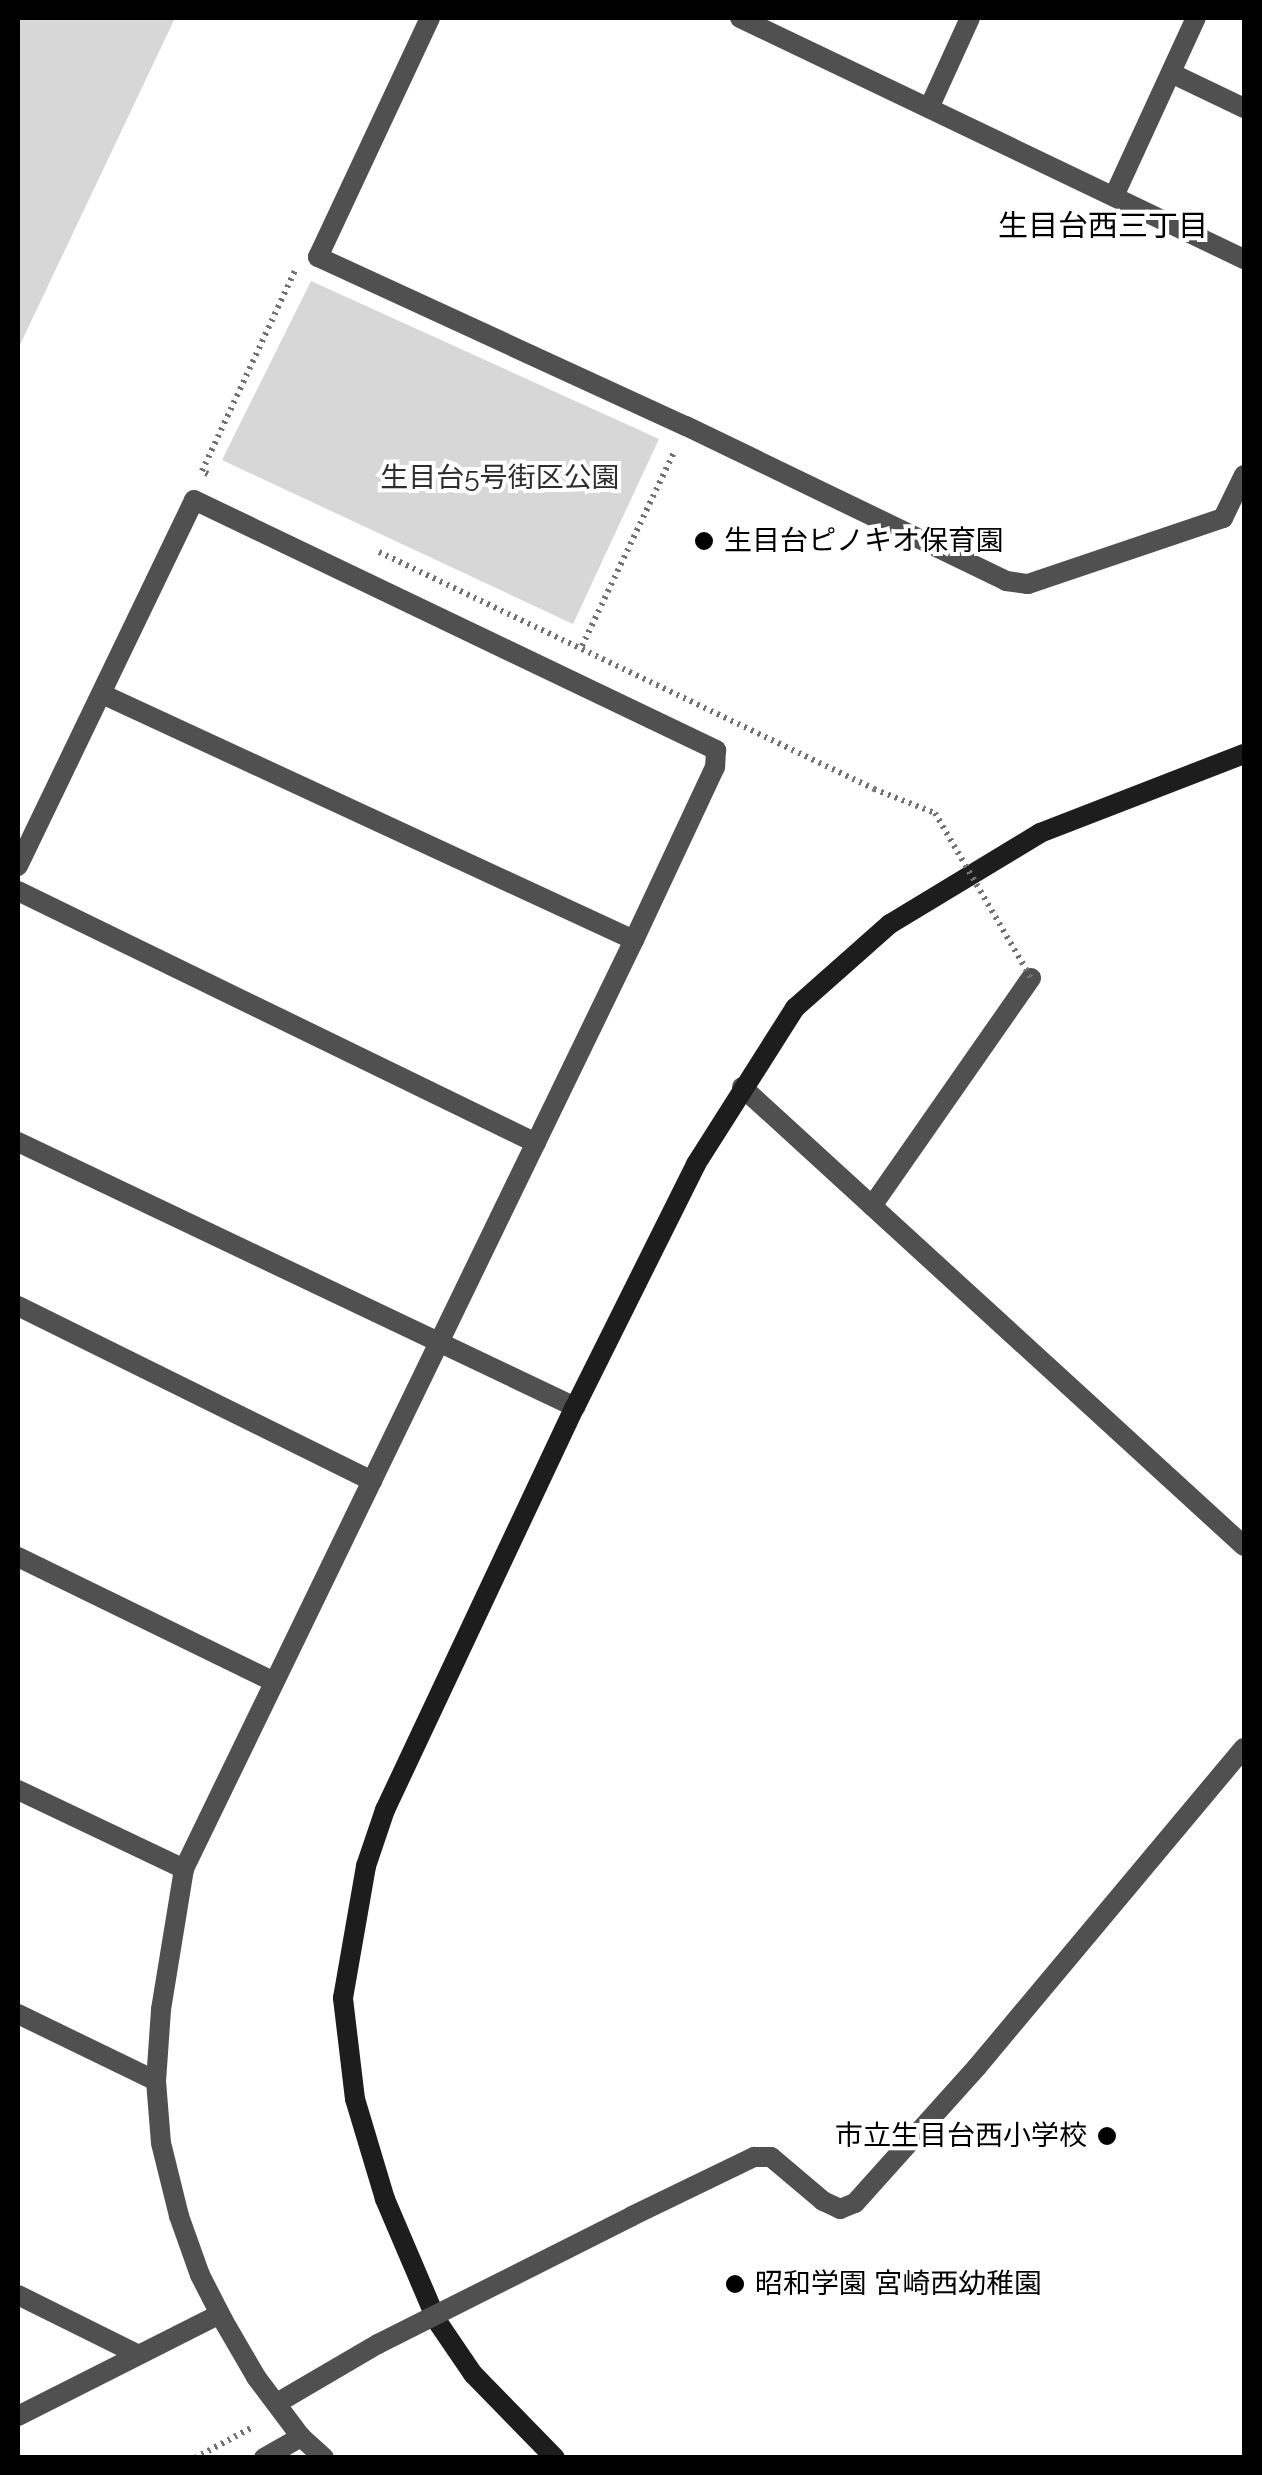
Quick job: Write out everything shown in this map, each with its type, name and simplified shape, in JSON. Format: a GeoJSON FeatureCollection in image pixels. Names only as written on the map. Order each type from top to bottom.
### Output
{"type":"FeatureCollection","features":[{"type":"Feature","properties":{"kind":"street"},"geometry":{"type":"LineString","coordinates":[[430,18],[318,258],[686,426],[1006,580],[1028,584],[1224,518],[1244,475]]}},
{"type":"Feature","properties":{"kind":"street"},"geometry":{"type":"LineString","coordinates":[[740,18],[1244,259]]}},
{"type":"Feature","properties":{"kind":"street"},"geometry":{"type":"LineString","coordinates":[[928,108],[970,18]]}},
{"type":"Feature","properties":{"kind":"street"},"geometry":{"type":"LineString","coordinates":[[1114,196],[1196,18]]}},
{"type":"Feature","properties":{"kind":"street"},"geometry":{"type":"LineString","coordinates":[[1171,73],[1244,108]]}},
{"type":"Feature","properties":{"kind":"street"},"geometry":{"type":"LineString","coordinates":[[18,866],[194,500],[716,750],[716,767],[634,940],[184,1869],[161,2010],[156,2082],[161,2143],[179,2216],[220,2314],[256,2377],[300,2437],[324,2458]]}},
{"type":"Feature","properties":{"kind":"street"},"geometry":{"type":"LineString","coordinates":[[102,694],[634,940]]}},
{"type":"Feature","properties":{"kind":"street"},"geometry":{"type":"LineString","coordinates":[[555,2458],[483,2386],[437,2321],[386,2199],[355,2099],[343,1998],[363,1882],[384,1810],[575,1407],[696,1164],[795,1008],[890,924],[1040,833],[1244,754]]}},
{"type":"Feature","properties":{"kind":"street"},"geometry":{"type":"LineString","coordinates":[[18,891],[536,1143]]}},
{"type":"Feature","properties":{"kind":"street"},"geometry":{"type":"LineString","coordinates":[[872,1206],[1031,978]]}},
{"type":"Feature","properties":{"kind":"street"},"geometry":{"type":"LineString","coordinates":[[742,1086],[1244,1546]]}},
{"type":"Feature","properties":{"kind":"street"},"geometry":{"type":"LineString","coordinates":[[18,1142],[575,1407]]}},
{"type":"Feature","properties":{"kind":"street"},"geometry":{"type":"LineString","coordinates":[[18,1306],[372,1480]]}},
{"type":"Feature","properties":{"kind":"street"},"geometry":{"type":"LineString","coordinates":[[18,1557],[274,1682]]}},
{"type":"Feature","properties":{"kind":"street"},"geometry":{"type":"LineString","coordinates":[[276,2403],[378,2344],[754,2157],[771,2157],[823,2201],[840,2209],[855,2204],[977,2067],[1244,1748]]}},
{"type":"Feature","properties":{"kind":"street"},"geometry":{"type":"LineString","coordinates":[[18,1790],[184,1869]]}},
{"type":"Feature","properties":{"kind":"street"},"geometry":{"type":"LineString","coordinates":[[18,2014],[156,2082]]}},
{"type":"Feature","properties":{"kind":"street"},"geometry":{"type":"LineString","coordinates":[[18,2295],[137,2354]]}},
{"type":"Feature","properties":{"kind":"street"},"geometry":{"type":"LineString","coordinates":[[18,2416],[220,2314]]}},
{"type":"Feature","properties":{"kind":"street"},"geometry":{"type":"LineString","coordinates":[[264,2458],[300,2437]]}},
{"type":"Feature","properties":{"kind":"path"},"geometry":{"type":"LineString","coordinates":[[220,479],[202,471],[292,273],[318,258]]}},
{"type":"Feature","properties":{"kind":"path"},"geometry":{"type":"LineString","coordinates":[[582,646],[686,426]]}},
{"type":"Feature","properties":{"kind":"path"},"geometry":{"type":"LineString","coordinates":[[365,546],[934,813],[1031,978]]}},
{"type":"Feature","properties":{"kind":"path"},"geometry":{"type":"LineString","coordinates":[[195,2458],[255,2426]]}},
{"type":"Feature","properties":{"kind":"green space"},"geometry":{"type":"Polygon","coordinates":[[[18,18],[175,18],[18,349],[18,18]]]}},
{"type":"Feature","properties":{"kind":"green space","name":"生目台5号街区公園"},"geometry":{"type":"Polygon","coordinates":[[[311,281],[659,439],[573,624],[222,460],[311,281]]]}},
{"type":"Feature","properties":{"kind":"place","name":"生目台ピノキオ保育園"},"geometry":{"type":"Point","coordinates":[704,541]}},
{"type":"Feature","properties":{"kind":"place","name":"市立生目台西小学校"},"geometry":{"type":"Point","coordinates":[1107,2136]}},
{"type":"Feature","properties":{"kind":"place","name":"昭和学園 宮崎西幼稚園"},"geometry":{"type":"Point","coordinates":[735,2284]}},
{"type":"Feature","properties":{"kind":"district","name":"生目台西三丁目"},"geometry":{"type":"Point","coordinates":[1103,226]}}]}
